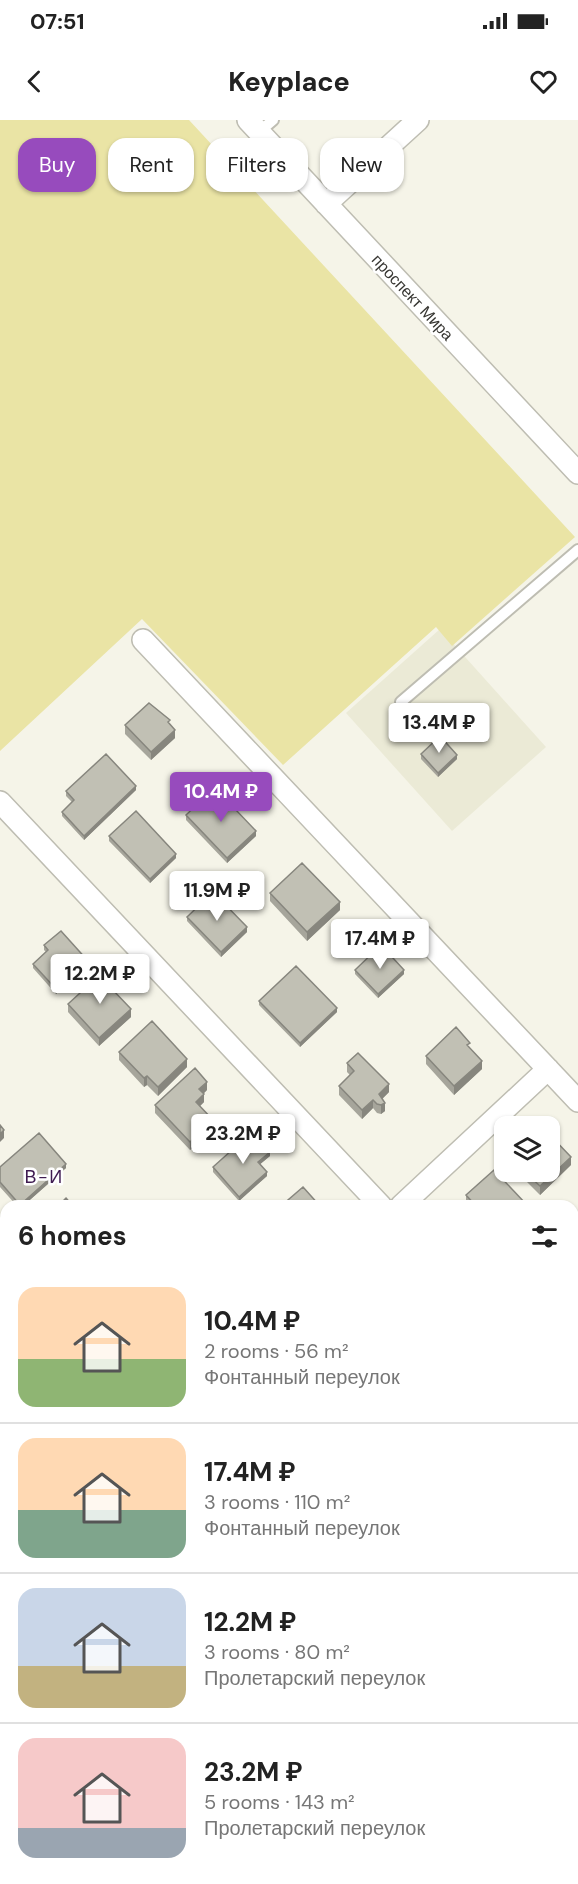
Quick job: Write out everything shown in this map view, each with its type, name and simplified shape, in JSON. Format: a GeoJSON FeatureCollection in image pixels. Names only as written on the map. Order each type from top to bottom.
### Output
{"type":"FeatureCollection","features":[{"type":"Feature","properties":{"kind":"street"},"geometry":{"type":"LineString","coordinates":[[326,204],[418,120]]}},
{"type":"Feature","properties":{"kind":"street","name":"проспект Мира"},"geometry":{"type":"LineString","coordinates":[[260,124],[326,204],[578,473]]}},
{"type":"Feature","properties":{"kind":"street"},"geometry":{"type":"LineString","coordinates":[[143,640],[578,1101]]}},
{"type":"Feature","properties":{"kind":"street"},"geometry":{"type":"LineString","coordinates":[[0,802],[375,1200]]}},
{"type":"Feature","properties":{"kind":"street"},"geometry":{"type":"LineString","coordinates":[[407,1200],[548,1069]]}},
{"type":"Feature","properties":{"kind":"lane"},"geometry":{"type":"LineString","coordinates":[[401,702],[578,550]]}},
{"type":"Feature","properties":{"kind":"shaded area"},"geometry":{"type":"Polygon","coordinates":[[[0,120],[189,120],[206,138],[206,192],[256,192],[575,537],[452,646],[436,627],[283,765],[142,619],[0,751],[0,120]]]}},
{"type":"Feature","properties":{"kind":"shaded area"},"geometry":{"type":"Polygon","coordinates":[[[440,629],[546,747],[452,831],[346,713],[440,629]]]}},
{"type":"Feature","properties":{"kind":"building"},"geometry":{"type":"Polygon","coordinates":[[[149,703],[170,720],[168,722],[175,730],[151,752],[125,725],[149,703]]]}},
{"type":"Feature","properties":{"kind":"building"},"geometry":{"type":"Polygon","coordinates":[[[440,736],[457,755],[438,773],[421,754],[440,736]]]}},
{"type":"Feature","properties":{"kind":"building"},"geometry":{"type":"Polygon","coordinates":[[[106,754],[136,786],[84,836],[62,812],[74,800],[66,791],[106,754]]]}},
{"type":"Feature","properties":{"kind":"building"},"geometry":{"type":"Polygon","coordinates":[[[215,788],[256,831],[227,858],[186,815],[215,788]]]}},
{"type":"Feature","properties":{"kind":"building"},"geometry":{"type":"Polygon","coordinates":[[[136,811],[176,854],[150,879],[109,836],[136,811]]]}},
{"type":"Feature","properties":{"kind":"building"},"geometry":{"type":"Polygon","coordinates":[[[302,863],[340,902],[307,932],[270,893],[302,863]]]}},
{"type":"Feature","properties":{"kind":"building"},"geometry":{"type":"Polygon","coordinates":[[[213,892],[247,927],[221,952],[187,917],[213,892]]]}},
{"type":"Feature","properties":{"kind":"building"},"geometry":{"type":"Polygon","coordinates":[[[61,931],[88,961],[56,989],[33,964],[48,950],[44,945],[61,931]]]}},
{"type":"Feature","properties":{"kind":"building"},"geometry":{"type":"Polygon","coordinates":[[[381,945],[404,970],[378,994],[355,970],[381,945]]]}},
{"type":"Feature","properties":{"kind":"building"},"geometry":{"type":"Polygon","coordinates":[[[296,966],[337,1008],[300,1043],[259,1001],[296,966]]]}},
{"type":"Feature","properties":{"kind":"building"},"geometry":{"type":"Polygon","coordinates":[[[104,971],[115,983],[111,988],[131,1009],[99,1038],[68,1004],[104,971]]]}},
{"type":"Feature","properties":{"kind":"building"},"geometry":{"type":"Polygon","coordinates":[[[152,1021],[187,1059],[158,1087],[147,1076],[144,1078],[119,1052],[152,1021]]]}},
{"type":"Feature","properties":{"kind":"building"},"geometry":{"type":"Polygon","coordinates":[[[456,1027],[470,1043],[467,1045],[482,1061],[454,1086],[426,1056],[456,1027]]]}},
{"type":"Feature","properties":{"kind":"building"},"geometry":{"type":"Polygon","coordinates":[[[358,1053],[389,1084],[379,1094],[385,1103],[377,1104],[373,1100],[362,1110],[339,1086],[354,1071],[347,1063],[358,1053]]]}},
{"type":"Feature","properties":{"kind":"building"},"geometry":{"type":"Polygon","coordinates":[[[195,1068],[207,1082],[199,1089],[204,1094],[196,1102],[213,1120],[190,1142],[155,1105],[195,1068]]]}},
{"type":"Feature","properties":{"kind":"building"},"geometry":{"type":"Polygon","coordinates":[[[252,1132],[270,1152],[258,1162],[267,1172],[239,1197],[213,1167],[252,1132]]]}},
{"type":"Feature","properties":{"kind":"building"},"geometry":{"type":"Polygon","coordinates":[[[39,1133],[66,1164],[26,1200],[16,1200],[0,1182],[0,1167],[39,1133]]]}},
{"type":"Feature","properties":{"kind":"building"},"geometry":{"type":"Polygon","coordinates":[[[560,1146],[571,1157],[560,1167],[560,1146]]]}},
{"type":"Feature","properties":{"kind":"building"},"geometry":{"type":"Polygon","coordinates":[[[494,1170],[494,1182],[505,1182],[522,1200],[471,1200],[466,1195],[494,1170]]]}},
{"type":"Feature","properties":{"kind":"building"},"geometry":{"type":"Polygon","coordinates":[[[303,1187],[315,1200],[288,1200],[303,1187]]]}},
{"type":"Feature","properties":{"kind":"district","name":"В-И"},"geometry":{"type":"Point","coordinates":[44,1177]}}]}
